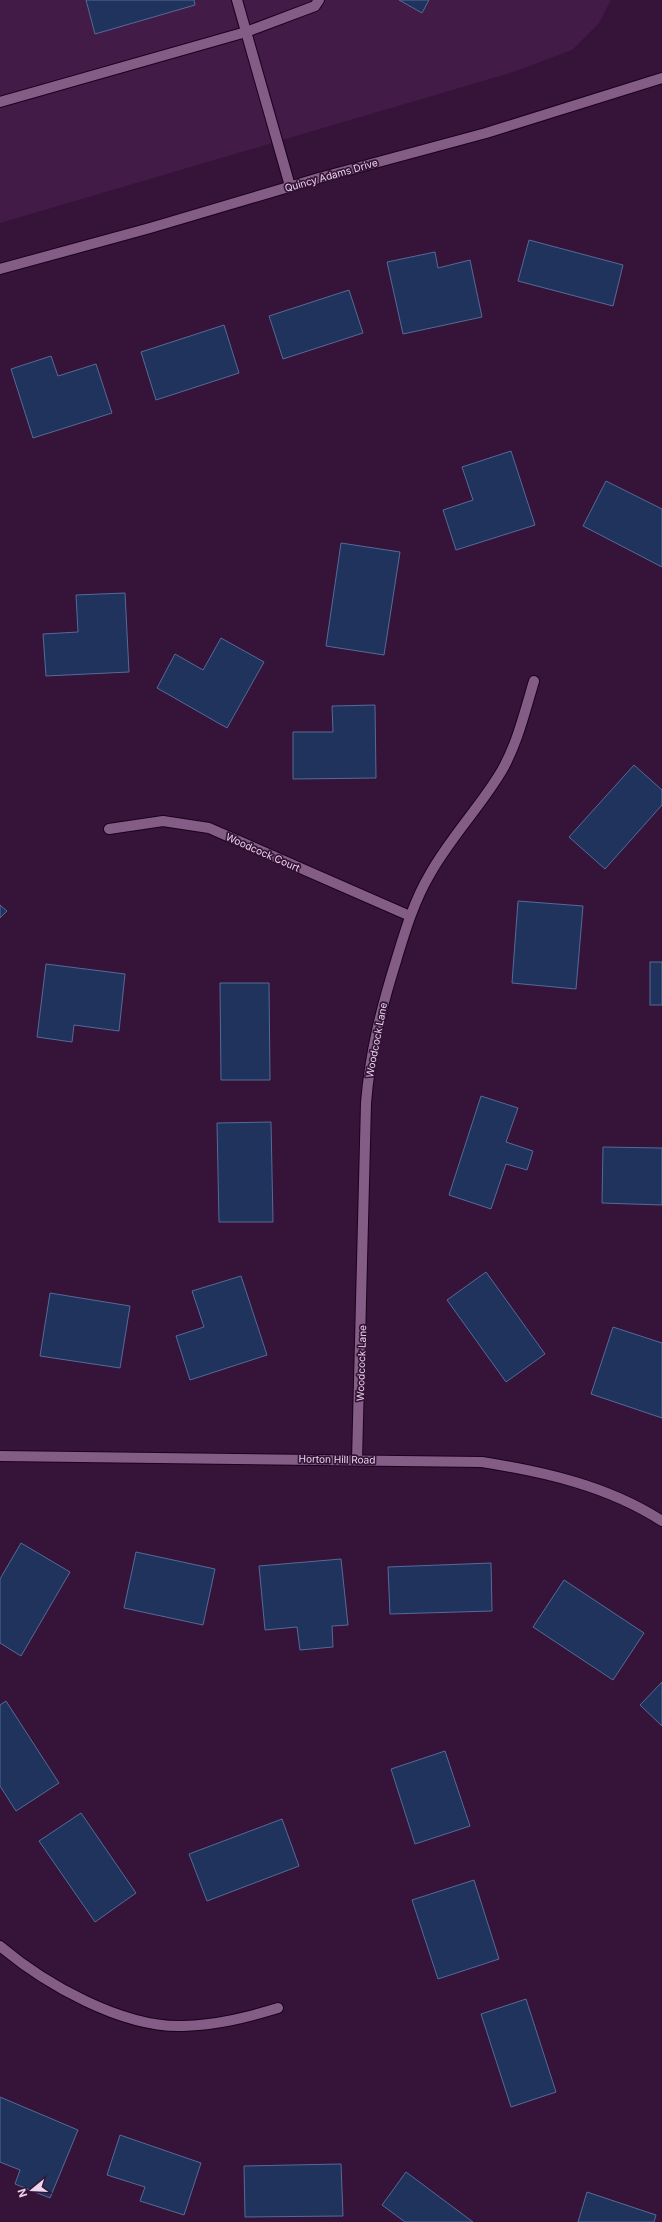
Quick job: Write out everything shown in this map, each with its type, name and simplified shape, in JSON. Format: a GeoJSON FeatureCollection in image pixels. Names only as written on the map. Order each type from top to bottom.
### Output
{"type":"FeatureCollection","features":[{"type":"Feature","properties":{"kind":"street"},"geometry":{"type":"LineString","coordinates":[[237,0],[290,186]]}},
{"type":"Feature","properties":{"kind":"street"},"geometry":{"type":"LineString","coordinates":[[0,102],[246,32],[315,6],[319,0]]}},
{"type":"Feature","properties":{"kind":"street","name":"Quincy Adams Drive"},"geometry":{"type":"LineString","coordinates":[[0,269],[290,186],[486,133],[662,78]]}},
{"type":"Feature","properties":{"kind":"street","name":"Woodcock Lane"},"geometry":{"type":"LineString","coordinates":[[358,1460],[366,1103],[369,1064],[382,1006],[410,916],[429,875],[444,850],[501,771],[520,728],[534,681]]}},
{"type":"Feature","properties":{"kind":"street","name":"Woodcock Court"},"geometry":{"type":"LineString","coordinates":[[109,829],[163,821],[209,828],[410,916]]}},
{"type":"Feature","properties":{"kind":"street","name":"Horton Hill Road"},"geometry":{"type":"LineString","coordinates":[[0,1456],[482,1462],[540,1472],[598,1489],[662,1521]]}},
{"type":"Feature","properties":{"kind":"street"},"geometry":{"type":"LineString","coordinates":[[0,1946],[23,1965],[64,1991],[117,2014],[153,2023],[181,2026],[232,2022],[278,2008]]}},
{"type":"Feature","properties":{"kind":"shaded area"},"geometry":{"type":"Polygon","coordinates":[[[0,0],[611,0],[599,23],[572,50],[513,72],[0,223],[0,0]]]}},
{"type":"Feature","properties":{"kind":"building"},"geometry":{"type":"Polygon","coordinates":[[[86,0],[194,0],[195,5],[95,34],[86,0]]]}},
{"type":"Feature","properties":{"kind":"building"},"geometry":{"type":"Polygon","coordinates":[[[399,0],[429,0],[422,13],[399,0]]]}},
{"type":"Feature","properties":{"kind":"building"},"geometry":{"type":"Polygon","coordinates":[[[529,240],[623,265],[613,306],[518,281],[529,240]]]}},
{"type":"Feature","properties":{"kind":"building"},"geometry":{"type":"Polygon","coordinates":[[[435,252],[438,268],[470,260],[482,317],[403,334],[387,262],[435,252]]]}},
{"type":"Feature","properties":{"kind":"building"},"geometry":{"type":"Polygon","coordinates":[[[349,290],[363,333],[283,359],[269,316],[349,290]]]}},
{"type":"Feature","properties":{"kind":"building"},"geometry":{"type":"Polygon","coordinates":[[[224,325],[239,373],[156,400],[141,352],[224,325]]]}},
{"type":"Feature","properties":{"kind":"building"},"geometry":{"type":"Polygon","coordinates":[[[51,356],[58,376],[96,364],[112,413],[33,438],[11,369],[51,356]]]}},
{"type":"Feature","properties":{"kind":"building"},"geometry":{"type":"Polygon","coordinates":[[[511,451],[535,525],[456,550],[443,510],[473,500],[462,467],[511,451]]]}},
{"type":"Feature","properties":{"kind":"building"},"geometry":{"type":"Polygon","coordinates":[[[606,481],[662,509],[662,567],[583,526],[606,481]]]}},
{"type":"Feature","properties":{"kind":"building"},"geometry":{"type":"Polygon","coordinates":[[[341,543],[400,552],[384,655],[326,646],[341,543]]]}},
{"type":"Feature","properties":{"kind":"building"},"geometry":{"type":"Polygon","coordinates":[[[125,593],[129,672],[46,676],[43,634],[78,632],[76,595],[125,593]]]}},
{"type":"Feature","properties":{"kind":"building"},"geometry":{"type":"Polygon","coordinates":[[[221,638],[264,662],[227,728],[157,688],[175,654],[203,670],[221,638]]]}},
{"type":"Feature","properties":{"kind":"building"},"geometry":{"type":"Polygon","coordinates":[[[375,705],[376,778],[293,779],[293,732],[333,732],[332,706],[375,705]]]}},
{"type":"Feature","properties":{"kind":"building"},"geometry":{"type":"Polygon","coordinates":[[[634,765],[662,790],[662,805],[605,869],[569,837],[634,765]]]}},
{"type":"Feature","properties":{"kind":"building"},"geometry":{"type":"Polygon","coordinates":[[[518,901],[583,906],[576,989],[512,983],[518,901]]]}},
{"type":"Feature","properties":{"kind":"building"},"geometry":{"type":"Polygon","coordinates":[[[0,905],[7,911],[0,918],[0,905]]]}},
{"type":"Feature","properties":{"kind":"building"},"geometry":{"type":"Polygon","coordinates":[[[650,962],[662,962],[662,1005],[650,1005],[650,962]]]}},
{"type":"Feature","properties":{"kind":"building"},"geometry":{"type":"Polygon","coordinates":[[[46,964],[125,974],[119,1031],[74,1025],[72,1042],[37,1037],[46,964]]]}},
{"type":"Feature","properties":{"kind":"building"},"geometry":{"type":"Polygon","coordinates":[[[220,983],[269,983],[270,1080],[221,1080],[220,983]]]}},
{"type":"Feature","properties":{"kind":"building"},"geometry":{"type":"Polygon","coordinates":[[[481,1096],[518,1108],[506,1142],[533,1151],[527,1170],[506,1164],[491,1209],[449,1195],[481,1096]]]}},
{"type":"Feature","properties":{"kind":"building"},"geometry":{"type":"Polygon","coordinates":[[[271,1122],[273,1222],[219,1222],[217,1123],[271,1122]]]}},
{"type":"Feature","properties":{"kind":"building"},"geometry":{"type":"Polygon","coordinates":[[[603,1147],[662,1148],[662,1205],[602,1203],[603,1147]]]}},
{"type":"Feature","properties":{"kind":"building"},"geometry":{"type":"Polygon","coordinates":[[[486,1272],[545,1354],[506,1382],[447,1300],[486,1272]]]}},
{"type":"Feature","properties":{"kind":"building"},"geometry":{"type":"Polygon","coordinates":[[[241,1276],[267,1355],[190,1380],[176,1336],[204,1327],[192,1291],[241,1276]]]}},
{"type":"Feature","properties":{"kind":"building"},"geometry":{"type":"Polygon","coordinates":[[[50,1293],[130,1306],[120,1368],[40,1356],[50,1293]]]}},
{"type":"Feature","properties":{"kind":"building"},"geometry":{"type":"Polygon","coordinates":[[[613,1327],[662,1343],[662,1418],[591,1394],[613,1327]]]}},
{"type":"Feature","properties":{"kind":"building"},"geometry":{"type":"Polygon","coordinates":[[[21,1543],[70,1572],[21,1656],[0,1643],[0,1579],[21,1543]]]}},
{"type":"Feature","properties":{"kind":"building"},"geometry":{"type":"Polygon","coordinates":[[[136,1552],[215,1569],[203,1625],[124,1608],[136,1552]]]}},
{"type":"Feature","properties":{"kind":"building"},"geometry":{"type":"Polygon","coordinates":[[[341,1559],[348,1625],[332,1626],[333,1647],[300,1650],[297,1627],[265,1630],[259,1566],[341,1559]]]}},
{"type":"Feature","properties":{"kind":"building"},"geometry":{"type":"Polygon","coordinates":[[[491,1563],[492,1611],[390,1614],[388,1567],[491,1563]]]}},
{"type":"Feature","properties":{"kind":"building"},"geometry":{"type":"Polygon","coordinates":[[[564,1580],[644,1633],[613,1680],[533,1627],[564,1580]]]}},
{"type":"Feature","properties":{"kind":"building"},"geometry":{"type":"Polygon","coordinates":[[[662,1682],[662,1726],[640,1705],[662,1682]]]}},
{"type":"Feature","properties":{"kind":"building"},"geometry":{"type":"Polygon","coordinates":[[[6,1701],[59,1783],[16,1811],[0,1786],[0,1705],[6,1701]]]}},
{"type":"Feature","properties":{"kind":"building"},"geometry":{"type":"Polygon","coordinates":[[[445,1751],[470,1826],[415,1844],[391,1769],[445,1751]]]}},
{"type":"Feature","properties":{"kind":"building"},"geometry":{"type":"Polygon","coordinates":[[[81,1813],[136,1893],[95,1922],[39,1841],[81,1813]]]}},
{"type":"Feature","properties":{"kind":"building"},"geometry":{"type":"Polygon","coordinates":[[[282,1819],[299,1866],[207,1901],[189,1854],[282,1819]]]}},
{"type":"Feature","properties":{"kind":"building"},"geometry":{"type":"Polygon","coordinates":[[[474,1880],[499,1959],[438,1979],[412,1900],[474,1880]]]}},
{"type":"Feature","properties":{"kind":"building"},"geometry":{"type":"Polygon","coordinates":[[[526,1999],[556,2092],[511,2107],[481,2014],[526,1999]]]}},
{"type":"Feature","properties":{"kind":"building"},"geometry":{"type":"Polygon","coordinates":[[[0,2097],[78,2130],[50,2198],[15,2184],[20,2170],[0,2162],[0,2097]]]}},
{"type":"Feature","properties":{"kind":"building"},"geometry":{"type":"Polygon","coordinates":[[[120,2135],[201,2163],[184,2215],[140,2201],[145,2187],[107,2175],[120,2135]]]}},
{"type":"Feature","properties":{"kind":"building"},"geometry":{"type":"Polygon","coordinates":[[[341,2164],[343,2216],[245,2217],[244,2166],[341,2164]]]}},
{"type":"Feature","properties":{"kind":"building"},"geometry":{"type":"Polygon","coordinates":[[[406,2172],[473,2222],[405,2222],[382,2205],[406,2172]]]}},
{"type":"Feature","properties":{"kind":"building"},"geometry":{"type":"Polygon","coordinates":[[[587,2192],[656,2215],[654,2222],[578,2222],[587,2192]]]}}]}
